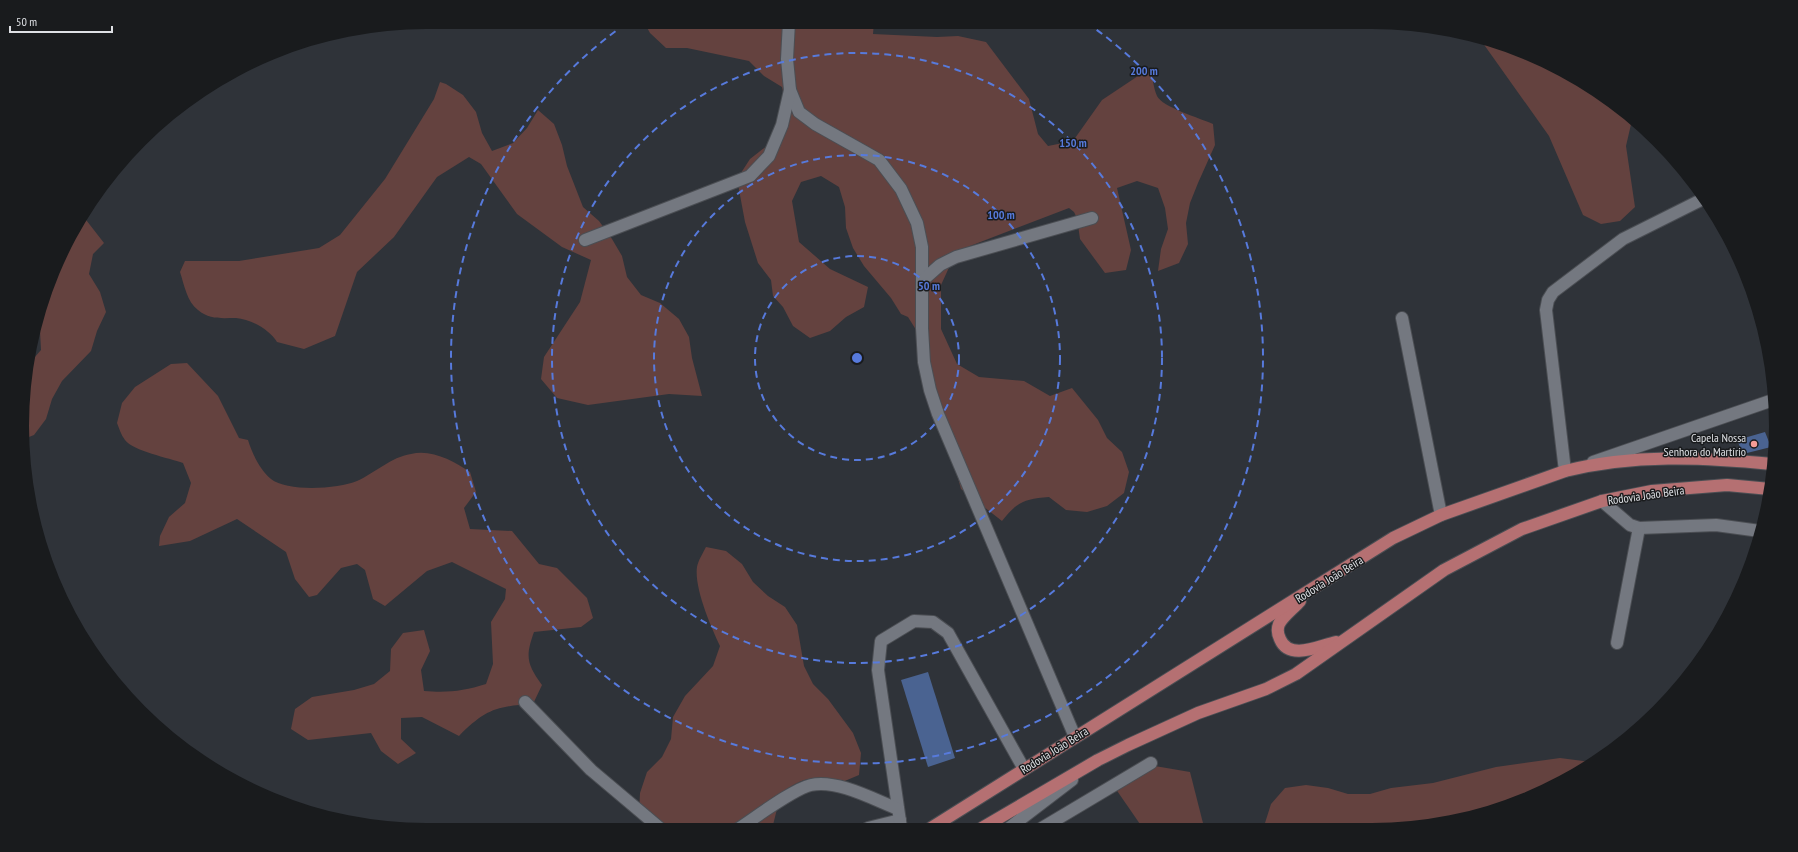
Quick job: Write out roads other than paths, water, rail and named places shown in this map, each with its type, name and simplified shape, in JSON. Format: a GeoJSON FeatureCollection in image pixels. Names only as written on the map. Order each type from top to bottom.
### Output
{"type":"FeatureCollection","features":[{"type":"Feature","properties":{"kind":"main road","name":"Rodovia João Beira"},"geometry":{"type":"LineString","coordinates":[[939,823],[1393,538],[1441,515],[1565,470],[1579,467],[1658,458],[1733,460],[1767,463]]}},
{"type":"Feature","properties":{"kind":"main road","name":"Rodovia João Beira"},"geometry":{"type":"LineString","coordinates":[[991,823],[1098,760],[1198,713],[1266,689],[1296,674],[1444,570],[1522,529],[1602,501],[1652,491],[1727,485],[1764,488]]}},
{"type":"Feature","properties":{"kind":"main road"},"geometry":{"type":"LineString","coordinates":[[1309,591],[1279,624],[1278,635],[1282,645],[1293,651],[1306,650],[1347,638]]}},
{"type":"Feature","properties":{"kind":"street"},"geometry":{"type":"LineString","coordinates":[[585,240],[750,176],[769,156],[782,125],[790,90],[787,59],[789,29]]}},
{"type":"Feature","properties":{"kind":"street"},"geometry":{"type":"LineString","coordinates":[[790,90],[800,112],[815,124],[879,160],[901,189],[917,224],[922,248],[922,328],[924,362],[930,390],[938,414],[1075,737]]}},
{"type":"Feature","properties":{"kind":"street"},"geometry":{"type":"LineString","coordinates":[[1565,470],[1546,310],[1548,300],[1553,292],[1623,239],[1699,201]]}},
{"type":"Feature","properties":{"kind":"street"},"geometry":{"type":"LineString","coordinates":[[922,281],[940,264],[956,257],[1092,218]]}},
{"type":"Feature","properties":{"kind":"street"},"geometry":{"type":"LineString","coordinates":[[1402,318],[1441,515]]}},
{"type":"Feature","properties":{"kind":"street"},"geometry":{"type":"LineString","coordinates":[[1579,467],[1768,402]]}},
{"type":"Feature","properties":{"kind":"street"},"geometry":{"type":"LineString","coordinates":[[1727,485],[1763,494]]}},
{"type":"Feature","properties":{"kind":"street"},"geometry":{"type":"LineString","coordinates":[[1602,501],[1630,525],[1639,528],[1716,525],[1755,530]]}},
{"type":"Feature","properties":{"kind":"street"},"geometry":{"type":"LineString","coordinates":[[1617,643],[1639,528]]}},
{"type":"Feature","properties":{"kind":"street"},"geometry":{"type":"LineString","coordinates":[[900,819],[878,670],[881,641],[914,621],[933,622],[948,633],[1024,769]]}},
{"type":"Feature","properties":{"kind":"street"},"geometry":{"type":"LineString","coordinates":[[525,702],[591,770],[654,823]]}},
{"type":"Feature","properties":{"kind":"street"},"geometry":{"type":"LineString","coordinates":[[1016,823],[1098,760]]}},
{"type":"Feature","properties":{"kind":"street"},"geometry":{"type":"LineString","coordinates":[[1050,823],[1151,763]]}},
{"type":"Feature","properties":{"kind":"street"},"geometry":{"type":"LineString","coordinates":[[747,823],[796,792],[811,785],[830,785],[848,790],[900,819]]}},
{"type":"Feature","properties":{"kind":"street"},"geometry":{"type":"LineString","coordinates":[[886,823],[900,819]]}},
{"type":"Feature","properties":{"kind":"place","name":"Capela Nossa Senhora do Martírio"},"geometry":{"type":"Point","coordinates":[1754,444]}}]}
